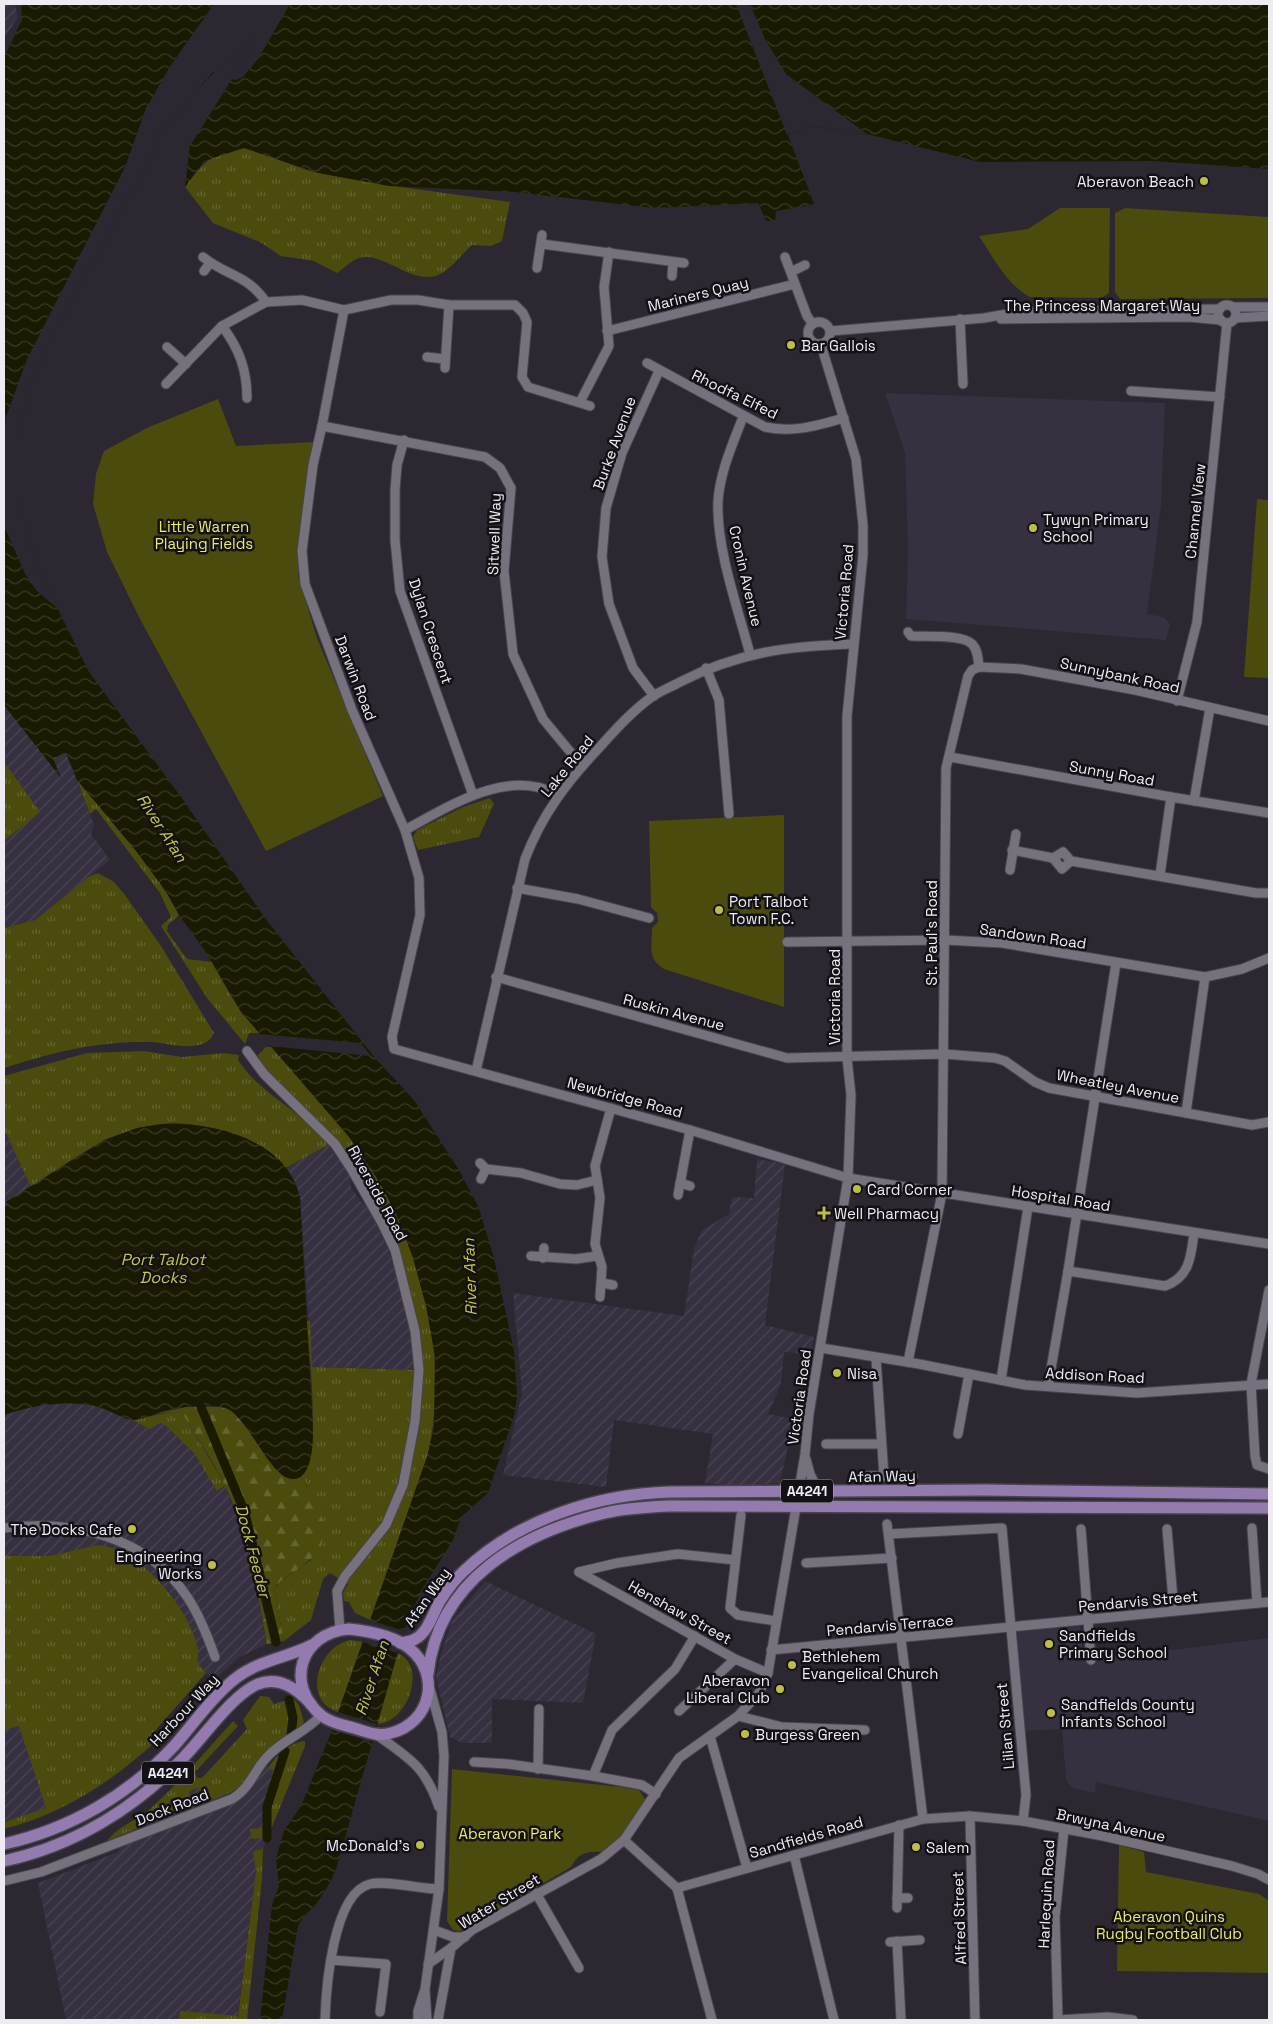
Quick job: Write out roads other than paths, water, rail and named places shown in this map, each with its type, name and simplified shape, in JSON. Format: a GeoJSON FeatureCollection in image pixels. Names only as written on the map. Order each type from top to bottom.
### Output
{"type":"FeatureCollection","features":[{"type":"Feature","properties":{"kind":"main road","name":"Afan Way"},"geometry":{"type":"LineString","coordinates":[[400,1642],[414,1640],[422,1634],[451,1584],[482,1555],[529,1527],[576,1508],[612,1499],[653,1493],[798,1491],[984,1490],[1269,1494]]}},
{"type":"Feature","properties":{"kind":"main road","name":"Afan Way"},"geometry":{"type":"LineString","coordinates":[[428,1674],[439,1627],[459,1592],[486,1567],[537,1537],[576,1522],[629,1509],[669,1506],[796,1505],[1269,1508]]}},
{"type":"Feature","properties":{"kind":"main road","name":"A4241"},"geometry":{"type":"LineString","coordinates":[[340,1630],[367,1632],[400,1642],[417,1655],[428,1674],[430,1689],[425,1705],[414,1721],[401,1730],[375,1734],[335,1722],[321,1715],[311,1704],[303,1690],[301,1671],[307,1653],[320,1638],[340,1630]]}},
{"type":"Feature","properties":{"kind":"main road","name":"Harbour Way"},"geometry":{"type":"LineString","coordinates":[[4,1844],[48,1831],[111,1800],[129,1787],[173,1747],[237,1677],[257,1664],[312,1645]]}},
{"type":"Feature","properties":{"kind":"main road","name":"Harbour Way"},"geometry":{"type":"LineString","coordinates":[[4,1861],[57,1846],[97,1826],[124,1809],[182,1759],[237,1699],[250,1688],[268,1682],[284,1684],[301,1694],[311,1704]]}},
{"type":"Feature","properties":{"kind":"street"},"geometry":{"type":"LineString","coordinates":[[538,268],[542,234]]}},
{"type":"Feature","properties":{"kind":"street"},"geometry":{"type":"LineString","coordinates":[[542,244],[610,252],[684,264]]}},
{"type":"Feature","properties":{"kind":"street"},"geometry":{"type":"LineString","coordinates":[[580,402],[609,346],[604,287],[610,252]]}},
{"type":"Feature","properties":{"kind":"street"},"geometry":{"type":"LineString","coordinates":[[203,257],[210,263],[244,279],[258,291],[266,302]]}},
{"type":"Feature","properties":{"kind":"street","name":"Victoria Road"},"geometry":{"type":"LineString","coordinates":[[710,1736],[738,1716],[759,1693],[768,1673],[805,1454],[809,1414],[848,1178],[852,1095],[847,1058],[847,716],[863,555],[863,525],[856,459],[821,344],[810,340],[808,328],[812,323],[807,316],[785,257]]}},
{"type":"Feature","properties":{"kind":"street","name":"Mariners Quay"},"geometry":{"type":"LineString","coordinates":[[672,276],[673,262]]}},
{"type":"Feature","properties":{"kind":"street"},"geometry":{"type":"LineString","coordinates":[[204,271],[210,263]]}},
{"type":"Feature","properties":{"kind":"street"},"geometry":{"type":"LineString","coordinates":[[791,272],[805,265]]}},
{"type":"Feature","properties":{"kind":"street","name":"Mariners Quay"},"geometry":{"type":"LineString","coordinates":[[607,331],[795,284]]}},
{"type":"Feature","properties":{"kind":"street"},"geometry":{"type":"LineString","coordinates":[[166,384],[222,326],[266,302],[302,300],[344,310],[391,300],[418,300],[449,306],[515,305],[523,313],[527,322],[522,377],[528,387],[590,406]]}},
{"type":"Feature","properties":{"kind":"street"},"geometry":{"type":"LineString","coordinates":[[427,357],[445,363],[449,332],[449,306]]}},
{"type":"Feature","properties":{"kind":"street","name":"The Princess Margaret Way"},"geometry":{"type":"LineString","coordinates":[[984,318],[1024,312],[1220,309],[1225,306],[1269,307]]}},
{"type":"Feature","properties":{"kind":"street"},"geometry":{"type":"LineString","coordinates":[[1233,307],[1236,312],[1235,318]]}},
{"type":"Feature","properties":{"kind":"street","name":"The Princess Margaret Way"},"geometry":{"type":"LineString","coordinates":[[1220,309],[1219,314],[1224,322]]}},
{"type":"Feature","properties":{"kind":"street","name":"Darwin Road"},"geometry":{"type":"LineString","coordinates":[[344,310],[313,465],[302,551],[305,584],[352,710],[405,830],[419,878],[420,915],[392,1037],[394,1049]]}},
{"type":"Feature","properties":{"kind":"street"},"geometry":{"type":"LineString","coordinates":[[1224,322],[1235,318],[1269,316]]}},
{"type":"Feature","properties":{"kind":"street","name":"The Princess Margaret Way"},"geometry":{"type":"LineString","coordinates":[[830,331],[984,318],[1021,320],[1188,317],[1224,322]]}},
{"type":"Feature","properties":{"kind":"street"},"geometry":{"type":"LineString","coordinates":[[960,319],[963,384]]}},
{"type":"Feature","properties":{"kind":"street"},"geometry":{"type":"LineString","coordinates":[[812,323],[819,321],[826,324],[830,331],[830,337],[821,344]]}},
{"type":"Feature","properties":{"kind":"street","name":"Channel View"},"geometry":{"type":"LineString","coordinates":[[1176,701],[1196,622],[1220,397],[1224,322]]}},
{"type":"Feature","properties":{"kind":"street"},"geometry":{"type":"LineString","coordinates":[[222,326],[240,354],[252,384],[247,398]]}},
{"type":"Feature","properties":{"kind":"street"},"geometry":{"type":"LineString","coordinates":[[167,347],[186,364]]}},
{"type":"Feature","properties":{"kind":"street","name":"Rhodfa Elfed"},"geometry":{"type":"LineString","coordinates":[[647,363],[764,427],[781,431],[807,429],[844,418]]}},
{"type":"Feature","properties":{"kind":"street","name":"Burke Avenue"},"geometry":{"type":"LineString","coordinates":[[654,696],[634,668],[609,604],[602,557],[606,508],[622,453],[659,371]]}},
{"type":"Feature","properties":{"kind":"street"},"geometry":{"type":"LineString","coordinates":[[1131,391],[1220,397]]}},
{"type":"Feature","properties":{"kind":"street","name":"Cronin Avenue"},"geometry":{"type":"LineString","coordinates":[[744,417],[730,452],[718,500],[722,544],[750,654]]}},
{"type":"Feature","properties":{"kind":"street","name":"Sitwell Way"},"geometry":{"type":"LineString","coordinates":[[322,426],[404,440],[484,457],[500,468],[511,488],[504,571],[513,654],[543,719],[582,766]]}},
{"type":"Feature","properties":{"kind":"street","name":"Dylan Crescent"},"geometry":{"type":"LineString","coordinates":[[404,440],[397,465],[395,490],[395,540],[400,591],[473,795]]}},
{"type":"Feature","properties":{"kind":"street"},"geometry":{"type":"LineString","coordinates":[[908,632],[911,636],[962,639],[972,644],[977,652],[979,667]]}},
{"type":"Feature","properties":{"kind":"street","name":"Lake Road"},"geometry":{"type":"LineString","coordinates":[[476,1071],[496,977],[525,859],[537,828],[558,795],[582,766],[626,717],[654,696],[706,668],[750,654],[799,646],[853,644]]}},
{"type":"Feature","properties":{"kind":"street","name":"Sunnybank Road"},"geometry":{"type":"LineString","coordinates":[[979,667],[1021,669],[1135,690],[1269,721]]}},
{"type":"Feature","properties":{"kind":"street","name":"St. Paul's Road"},"geometry":{"type":"LineString","coordinates":[[908,1362],[942,1193],[946,768],[968,676],[972,670],[979,667]]}},
{"type":"Feature","properties":{"kind":"street"},"geometry":{"type":"LineString","coordinates":[[706,668],[720,700],[729,814]]}},
{"type":"Feature","properties":{"kind":"street"},"geometry":{"type":"LineString","coordinates":[[1194,801],[1210,708]]}},
{"type":"Feature","properties":{"kind":"street","name":"Sunny Road"},"geometry":{"type":"LineString","coordinates":[[950,756],[1269,813]]}},
{"type":"Feature","properties":{"kind":"street"},"geometry":{"type":"LineString","coordinates":[[405,830],[473,795],[494,788],[544,788],[558,795]]}},
{"type":"Feature","properties":{"kind":"street"},"geometry":{"type":"LineString","coordinates":[[1160,875],[1171,797]]}},
{"type":"Feature","properties":{"kind":"street"},"geometry":{"type":"LineString","coordinates":[[1010,870],[1016,834]]}},
{"type":"Feature","properties":{"kind":"street"},"geometry":{"type":"LineString","coordinates":[[1012,850],[1054,858],[1063,852],[1071,861],[1256,893],[1269,893]]}},
{"type":"Feature","properties":{"kind":"street"},"geometry":{"type":"LineString","coordinates":[[518,888],[578,899],[648,918]]}},
{"type":"Feature","properties":{"kind":"street"},"geometry":{"type":"LineString","coordinates":[[1254,903],[1256,893]]}},
{"type":"Feature","properties":{"kind":"street","name":"Sandown Road"},"geometry":{"type":"LineString","coordinates":[[787,942],[944,940],[1002,943],[1205,977],[1242,969],[1269,958]]}},
{"type":"Feature","properties":{"kind":"street"},"geometry":{"type":"LineString","coordinates":[[1048,1386],[1116,963]]}},
{"type":"Feature","properties":{"kind":"street","name":"Ruskin Avenue"},"geometry":{"type":"LineString","coordinates":[[496,977],[788,1058],[847,1058]]}},
{"type":"Feature","properties":{"kind":"street"},"geometry":{"type":"LineString","coordinates":[[1186,1113],[1205,977]]}},
{"type":"Feature","properties":{"kind":"street","name":"Newbridge Road"},"geometry":{"type":"LineString","coordinates":[[394,1049],[690,1130],[848,1178]]}},
{"type":"Feature","properties":{"kind":"street","name":"Riverside Road"},"geometry":{"type":"LineString","coordinates":[[247,1051],[264,1074],[335,1144],[347,1163],[391,1241],[407,1291],[416,1331],[419,1370],[415,1421],[404,1485],[386,1525],[345,1576],[337,1591],[340,1630]]}},
{"type":"Feature","properties":{"kind":"street","name":"Wheatley Avenue"},"geometry":{"type":"LineString","coordinates":[[847,1058],[944,1054],[995,1058],[1004,1061],[1035,1082],[1049,1088],[1095,1098],[1252,1125],[1269,1122]]}},
{"type":"Feature","properties":{"kind":"street"},"geometry":{"type":"LineString","coordinates":[[600,1297],[602,1267],[597,1256],[595,1244],[600,1198],[595,1166],[611,1108]]}},
{"type":"Feature","properties":{"kind":"street"},"geometry":{"type":"LineString","coordinates":[[678,1196],[690,1130]]}},
{"type":"Feature","properties":{"kind":"street"},"geometry":{"type":"LineString","coordinates":[[481,1179],[483,1166],[521,1173],[560,1184],[577,1185],[597,1180]]}},
{"type":"Feature","properties":{"kind":"street","name":"Hospital Road"},"geometry":{"type":"LineString","coordinates":[[848,1178],[1269,1244]]}},
{"type":"Feature","properties":{"kind":"street"},"geometry":{"type":"LineString","coordinates":[[680,1183],[690,1186]]}},
{"type":"Feature","properties":{"kind":"street"},"geometry":{"type":"LineString","coordinates":[[1001,1380],[1028,1207]]}},
{"type":"Feature","properties":{"kind":"street"},"geometry":{"type":"LineString","coordinates":[[1068,1271],[1166,1286],[1183,1276],[1190,1264],[1194,1233]]}},
{"type":"Feature","properties":{"kind":"street"},"geometry":{"type":"LineString","coordinates":[[542,1258],[544,1248]]}},
{"type":"Feature","properties":{"kind":"street"},"geometry":{"type":"LineString","coordinates":[[531,1256],[576,1259],[597,1256]]}},
{"type":"Feature","properties":{"kind":"street"},"geometry":{"type":"LineString","coordinates":[[602,1283],[613,1285]]}},
{"type":"Feature","properties":{"kind":"street"},"geometry":{"type":"LineString","coordinates":[[1269,1290],[1251,1384],[1254,1456],[1257,1465],[1269,1470]]}},
{"type":"Feature","properties":{"kind":"street","name":"Addison Road"},"geometry":{"type":"LineString","coordinates":[[821,1348],[1001,1380],[1048,1386],[1136,1393],[1269,1384]]}},
{"type":"Feature","properties":{"kind":"street"},"geometry":{"type":"LineString","coordinates":[[876,1358],[884,1476]]}},
{"type":"Feature","properties":{"kind":"street"},"geometry":{"type":"LineString","coordinates":[[958,1434],[969,1374]]}},
{"type":"Feature","properties":{"kind":"street"},"geometry":{"type":"LineString","coordinates":[[826,1444],[881,1444]]}},
{"type":"Feature","properties":{"kind":"street"},"geometry":{"type":"LineString","coordinates":[[805,1454],[810,1474],[819,1492]]}},
{"type":"Feature","properties":{"kind":"street"},"geometry":{"type":"LineString","coordinates":[[867,1476],[913,1476]]}},
{"type":"Feature","properties":{"kind":"street"},"geometry":{"type":"LineString","coordinates":[[741,1515],[730,1608],[738,1615],[776,1621]]}},
{"type":"Feature","properties":{"kind":"street"},"geometry":{"type":"LineString","coordinates":[[887,1524],[923,1819]]}},
{"type":"Feature","properties":{"kind":"street"},"geometry":{"type":"LineString","coordinates":[[4,1528],[27,1526],[75,1528],[101,1534],[121,1542],[153,1561],[189,1599],[201,1635],[214,1657]]}},
{"type":"Feature","properties":{"kind":"street","name":"Lilian Street"},"geometry":{"type":"LineString","coordinates":[[889,1534],[1002,1528],[1026,1795],[1023,1821]]}},
{"type":"Feature","properties":{"kind":"street"},"geometry":{"type":"LineString","coordinates":[[1252,1528],[1257,1604]]}},
{"type":"Feature","properties":{"kind":"street"},"geometry":{"type":"LineString","coordinates":[[1081,1529],[1091,1660]]}},
{"type":"Feature","properties":{"kind":"street"},"geometry":{"type":"LineString","coordinates":[[1166,1529],[1174,1612]]}},
{"type":"Feature","properties":{"kind":"street","name":"Henshaw Street"},"geometry":{"type":"LineString","coordinates":[[736,1560],[678,1554],[617,1563],[579,1572],[734,1659],[768,1673]]}},
{"type":"Feature","properties":{"kind":"street"},"geometry":{"type":"LineString","coordinates":[[806,1563],[892,1558]]}},
{"type":"Feature","properties":{"kind":"street","name":"Pendarvis Street"},"geometry":{"type":"LineString","coordinates":[[1010,1628],[1269,1602]]}},
{"type":"Feature","properties":{"kind":"street","name":"Pendarvis Terrace"},"geometry":{"type":"LineString","coordinates":[[771,1650],[1010,1628]]}},
{"type":"Feature","properties":{"kind":"street"},"geometry":{"type":"LineString","coordinates":[[593,1776],[612,1730],[675,1669],[695,1636]]}},
{"type":"Feature","properties":{"kind":"street"},"geometry":{"type":"LineString","coordinates":[[679,1711],[734,1659]]}},
{"type":"Feature","properties":{"kind":"street","name":"Water Street"},"geometry":{"type":"LineString","coordinates":[[427,2020],[426,1989],[428,1964],[439,1889],[440,1812],[444,1743],[430,1689]]}},
{"type":"Feature","properties":{"kind":"street"},"geometry":{"type":"LineString","coordinates":[[538,1769],[539,1709]]}},
{"type":"Feature","properties":{"kind":"street","name":"Dock Road"},"geometry":{"type":"LineString","coordinates":[[4,1881],[42,1872],[232,1799],[250,1785],[268,1755],[321,1715]]}},
{"type":"Feature","properties":{"kind":"street"},"geometry":{"type":"LineString","coordinates":[[738,1716],[782,1727],[865,1730]]}},
{"type":"Feature","properties":{"kind":"street","name":"Water Street"},"geometry":{"type":"LineString","coordinates":[[375,1734],[405,1755],[418,1767],[428,1780],[440,1812]]}},
{"type":"Feature","properties":{"kind":"street"},"geometry":{"type":"LineString","coordinates":[[710,1736],[747,1868]]}},
{"type":"Feature","properties":{"kind":"street","name":"Water Street"},"geometry":{"type":"LineString","coordinates":[[438,2020],[451,1948],[491,1918],[601,1858],[624,1840],[679,1758],[710,1736]]}},
{"type":"Feature","properties":{"kind":"street"},"geometry":{"type":"LineString","coordinates":[[474,1762],[508,1764],[593,1776],[642,1785],[656,1794]]}},
{"type":"Feature","properties":{"kind":"street","name":"Brwyna Avenue"},"geometry":{"type":"LineString","coordinates":[[943,1818],[970,1816],[1023,1821],[1232,1866],[1258,1874],[1269,1880]]}},
{"type":"Feature","properties":{"kind":"street","name":"Alfred Street"},"geometry":{"type":"LineString","coordinates":[[970,1816],[976,2020]]}},
{"type":"Feature","properties":{"kind":"street","name":"Sandfields Road"},"geometry":{"type":"LineString","coordinates":[[677,1888],[899,1825],[923,1819],[943,1818]]}},
{"type":"Feature","properties":{"kind":"street"},"geometry":{"type":"LineString","coordinates":[[897,1908],[899,1825]]}},
{"type":"Feature","properties":{"kind":"street","name":"Harlequin Road"},"geometry":{"type":"LineString","coordinates":[[1058,2020],[1055,1917],[1064,1829]]}},
{"type":"Feature","properties":{"kind":"street"},"geometry":{"type":"LineString","coordinates":[[624,1840],[677,1888],[712,2020]]}},
{"type":"Feature","properties":{"kind":"street"},"geometry":{"type":"LineString","coordinates":[[794,1855],[834,2020]]}},
{"type":"Feature","properties":{"kind":"street"},"geometry":{"type":"LineString","coordinates":[[325,2020],[326,1984],[331,1960],[344,1913],[353,1893],[369,1884],[381,1883],[439,1889]]}},
{"type":"Feature","properties":{"kind":"street"},"geometry":{"type":"LineString","coordinates":[[536,1893],[579,1968]]}},
{"type":"Feature","properties":{"kind":"street"},"geometry":{"type":"LineString","coordinates":[[897,1898],[908,1898]]}},
{"type":"Feature","properties":{"kind":"street"},"geometry":{"type":"LineString","coordinates":[[434,1930],[452,1937],[465,1937]]}},
{"type":"Feature","properties":{"kind":"street"},"geometry":{"type":"LineString","coordinates":[[901,2020],[894,1942],[920,1940]]}},
{"type":"Feature","properties":{"kind":"street"},"geometry":{"type":"LineString","coordinates":[[428,1964],[451,1948]]}},
{"type":"Feature","properties":{"kind":"street"},"geometry":{"type":"LineString","coordinates":[[331,1960],[386,1964],[380,2012]]}},
{"type":"Feature","properties":{"kind":"street","name":"Water Street"},"geometry":{"type":"LineString","coordinates":[[418,2020],[418,2011],[426,1989]]}},
{"type":"Feature","properties":{"kind":"street"},"geometry":{"type":"LineString","coordinates":[[1058,2020],[1133,2020]]}},
{"type":"Feature","properties":{"kind":"water","name":"River Afan"},"geometry":{"type":"Polygon","coordinates":[[[17,4],[1269,4],[1269,169],[1153,161],[980,162],[867,134],[813,126],[788,135],[814,204],[776,211],[775,221],[766,221],[758,203],[654,208],[515,192],[389,186],[318,173],[244,148],[204,161],[185,187],[190,146],[260,34],[243,42],[158,131],[49,336],[29,380],[15,436],[15,496],[33,559],[89,672],[181,797],[265,918],[375,1058],[414,1100],[459,1170],[478,1206],[493,1254],[514,1351],[517,1397],[514,1416],[488,1493],[461,1517],[453,1540],[421,1591],[404,1631],[336,1869],[322,1896],[298,1926],[282,2020],[260,2020],[272,1905],[279,1886],[276,1858],[284,1831],[301,1806],[332,1730],[428,1454],[434,1426],[435,1356],[426,1306],[413,1258],[397,1216],[380,1183],[350,1138],[241,1012],[206,952],[179,915],[167,893],[136,851],[77,780],[66,753],[53,758],[61,778],[4,705],[4,44],[20,18],[17,4]]]}},
{"type":"Feature","properties":{"kind":"water","name":"Port Talbot Docks"},"geometry":{"type":"Polygon","coordinates":[[[163,1124],[204,1126],[245,1138],[264,1148],[280,1161],[292,1177],[300,1197],[313,1444],[308,1467],[300,1477],[294,1479],[285,1477],[277,1470],[236,1415],[222,1407],[185,1407],[136,1420],[124,1418],[100,1407],[76,1403],[51,1404],[27,1408],[4,1415],[4,1207],[8,1205],[6,1202],[104,1140],[137,1128],[163,1124]]]}},
{"type":"Feature","properties":{"kind":"waterway","name":"Dock Feeder"},"geometry":{"type":"LineString","coordinates":[[201,1407],[245,1513],[276,1642]]}},
{"type":"Feature","properties":{"kind":"waterway","name":"Dock Feeder"},"geometry":{"type":"LineString","coordinates":[[289,1700],[293,1718],[291,1735]]}},
{"type":"Feature","properties":{"kind":"waterway","name":"Dock Feeder"},"geometry":{"type":"LineString","coordinates":[[267,1838],[267,1807],[285,1751]]}},
{"type":"Feature","properties":{"kind":"place","name":"Aberavon Beach"},"geometry":{"type":"Point","coordinates":[1204,181]}},
{"type":"Feature","properties":{"kind":"place","name":"Bar Gallois"},"geometry":{"type":"Point","coordinates":[791,345]}},
{"type":"Feature","properties":{"kind":"place","name":"Tywyn Primary School"},"geometry":{"type":"Point","coordinates":[1033,528]}},
{"type":"Feature","properties":{"kind":"place","name":"Port Talbot Town F.C."},"geometry":{"type":"Point","coordinates":[719,910]}},
{"type":"Feature","properties":{"kind":"place","name":"Card Corner"},"geometry":{"type":"Point","coordinates":[857,1189]}},
{"type":"Feature","properties":{"kind":"place","name":"Well Pharmacy"},"geometry":{"type":"Point","coordinates":[824,1213]}},
{"type":"Feature","properties":{"kind":"place","name":"Nisa"},"geometry":{"type":"Point","coordinates":[837,1373]}},
{"type":"Feature","properties":{"kind":"place","name":"The Docks Cafe"},"geometry":{"type":"Point","coordinates":[132,1529]}},
{"type":"Feature","properties":{"kind":"place","name":"Engineering Works"},"geometry":{"type":"Point","coordinates":[212,1565]}},
{"type":"Feature","properties":{"kind":"place","name":"Sandfields Primary School"},"geometry":{"type":"Point","coordinates":[1049,1644]}},
{"type":"Feature","properties":{"kind":"place","name":"Bethlehem Evangelical Church"},"geometry":{"type":"Point","coordinates":[792,1665]}},
{"type":"Feature","properties":{"kind":"place","name":"Aberavon Liberal Club"},"geometry":{"type":"Point","coordinates":[780,1689]}},
{"type":"Feature","properties":{"kind":"place","name":"Sandfields County Infants School"},"geometry":{"type":"Point","coordinates":[1051,1713]}},
{"type":"Feature","properties":{"kind":"place","name":"Burgess Green"},"geometry":{"type":"Point","coordinates":[745,1734]}},
{"type":"Feature","properties":{"kind":"place","name":"McDonald's"},"geometry":{"type":"Point","coordinates":[420,1845]}},
{"type":"Feature","properties":{"kind":"place","name":"Salem"},"geometry":{"type":"Point","coordinates":[916,1847]}},
{"type":"Feature","properties":{"kind":"park label","name":"Little Warren Playing Fields"},"geometry":{"type":"Point","coordinates":[204,534]}},
{"type":"Feature","properties":{"kind":"park label","name":"Aberavon Park"},"geometry":{"type":"Point","coordinates":[510,1833]}},
{"type":"Feature","properties":{"kind":"park label","name":"Aberavon Quins Rugby Football Club"},"geometry":{"type":"Point","coordinates":[1169,1924]}}]}
